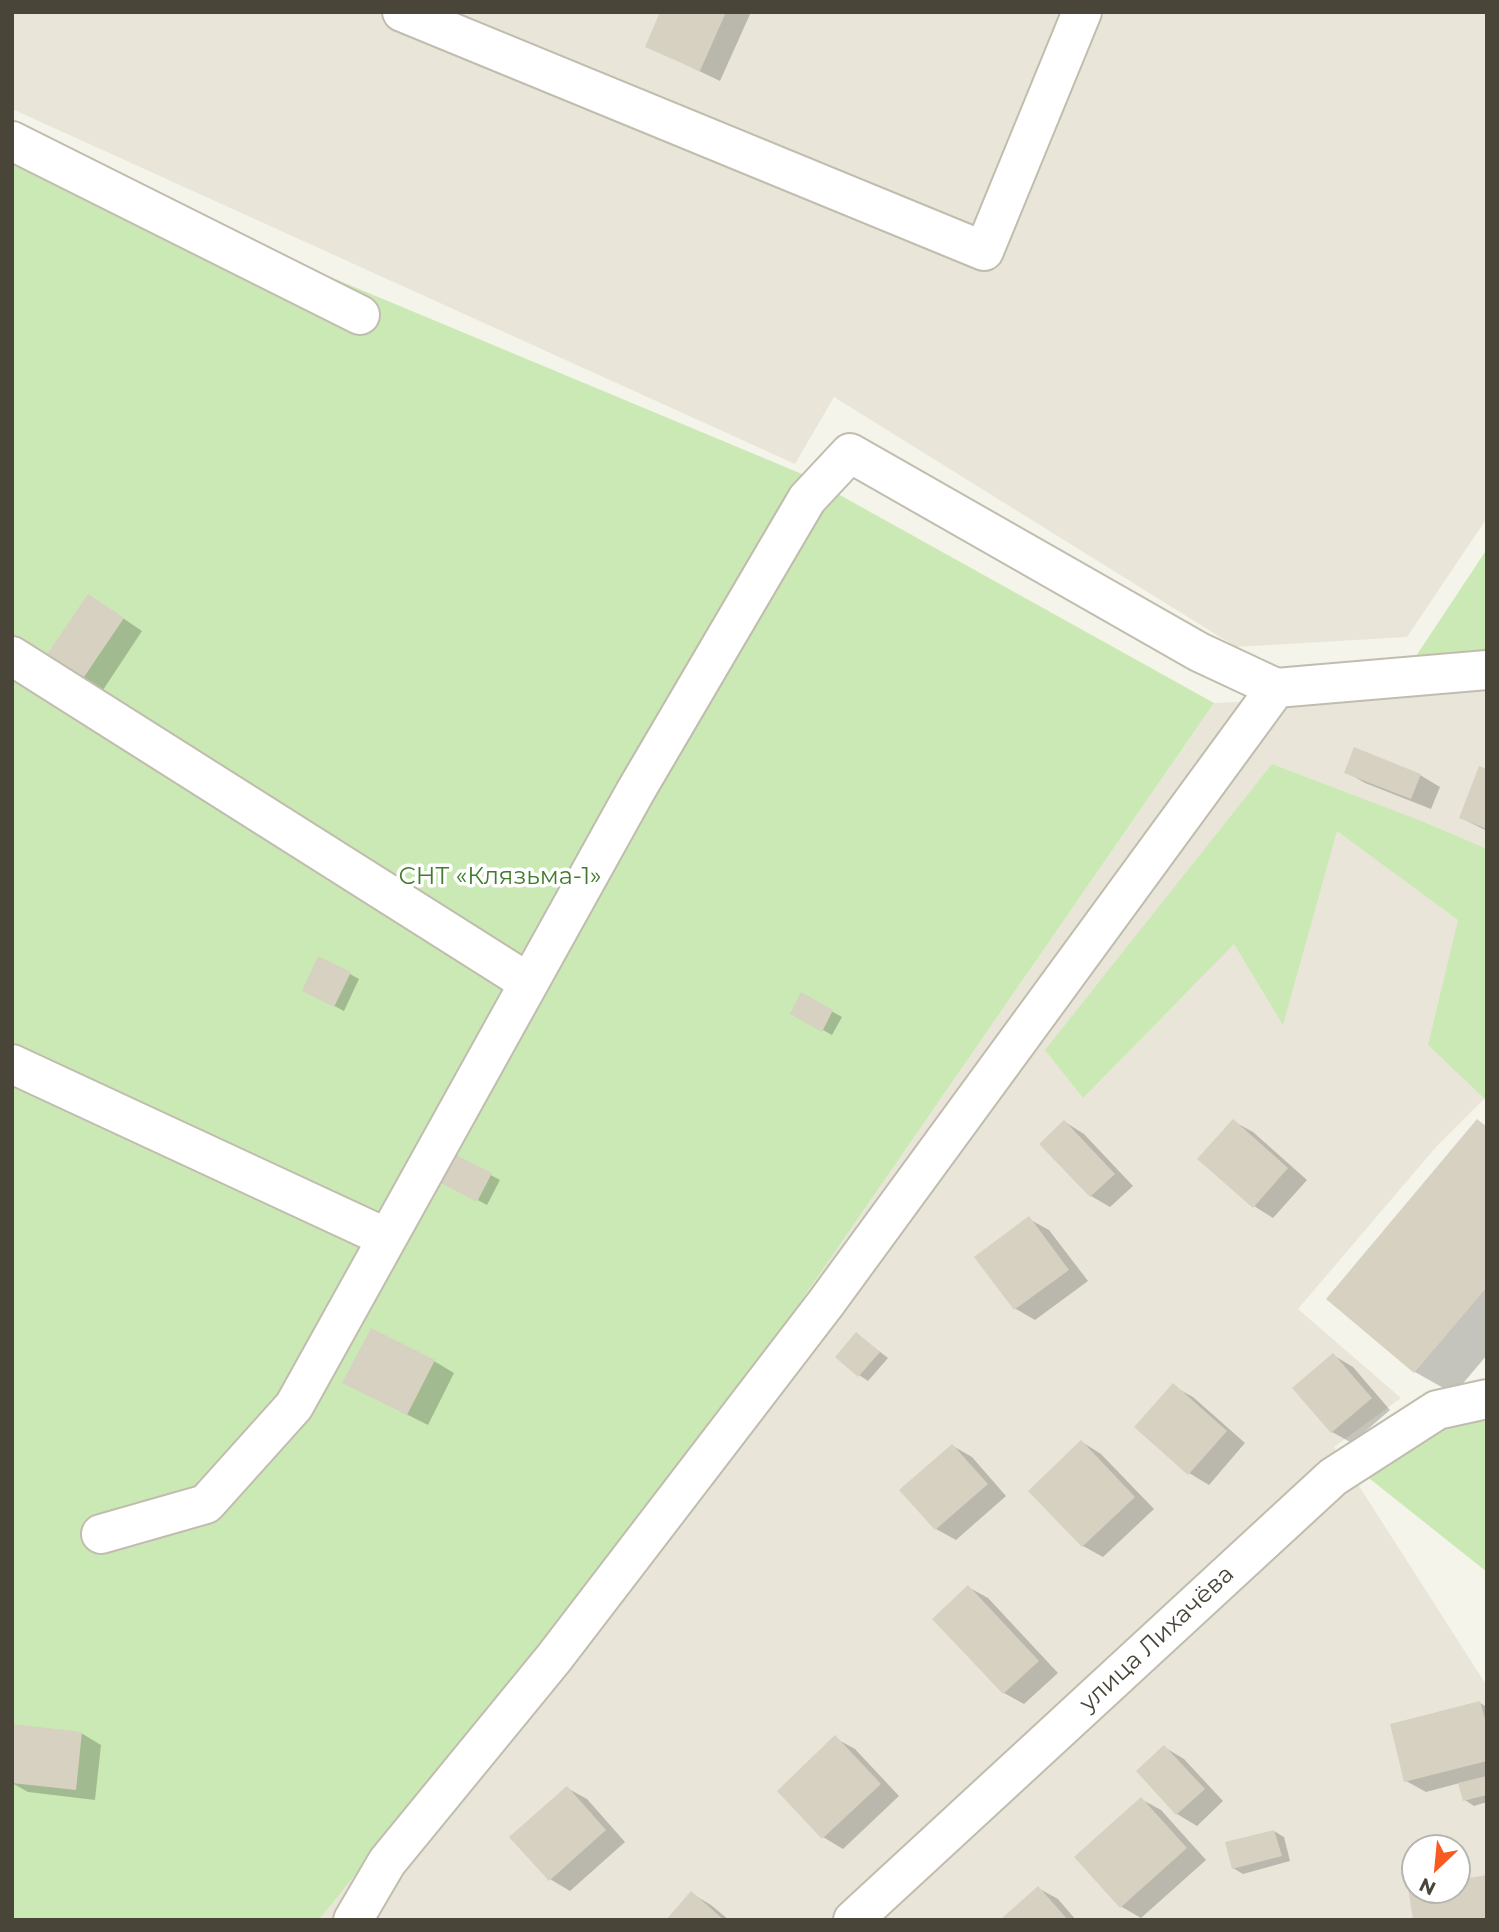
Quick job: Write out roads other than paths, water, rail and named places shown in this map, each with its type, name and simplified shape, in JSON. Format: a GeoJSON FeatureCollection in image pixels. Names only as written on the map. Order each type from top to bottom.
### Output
{"type":"FeatureCollection","features":[{"type":"Feature","properties":{"kind":"street"},"geometry":{"type":"LineString","coordinates":[[402,12],[984,251],[1082,12]]}},
{"type":"Feature","properties":{"kind":"street"},"geometry":{"type":"LineString","coordinates":[[12,141],[359,315]]}},
{"type":"Feature","properties":{"kind":"street"},"geometry":{"type":"LineString","coordinates":[[101,1534],[206,1504],[294,1406],[635,792],[807,499],[850,453],[1199,652],[1276,688],[1487,670]]}},
{"type":"Feature","properties":{"kind":"street"},"geometry":{"type":"LineString","coordinates":[[12,656],[529,983]]}},
{"type":"Feature","properties":{"kind":"street"},"geometry":{"type":"LineString","coordinates":[[353,1920],[387,1862],[554,1658],[826,1303],[1276,688]]}},
{"type":"Feature","properties":{"kind":"street"},"geometry":{"type":"LineString","coordinates":[[12,1064],[387,1238]]}},
{"type":"Feature","properties":{"kind":"street","name":"улица Лихачёва"},"geometry":{"type":"LineString","coordinates":[[853,1920],[1333,1477],[1437,1410],[1487,1399]]}},
{"type":"Feature","properties":{"kind":"park label","name":"СНТ «Клязьма-1»"},"geometry":{"type":"Point","coordinates":[500,877]}}]}
